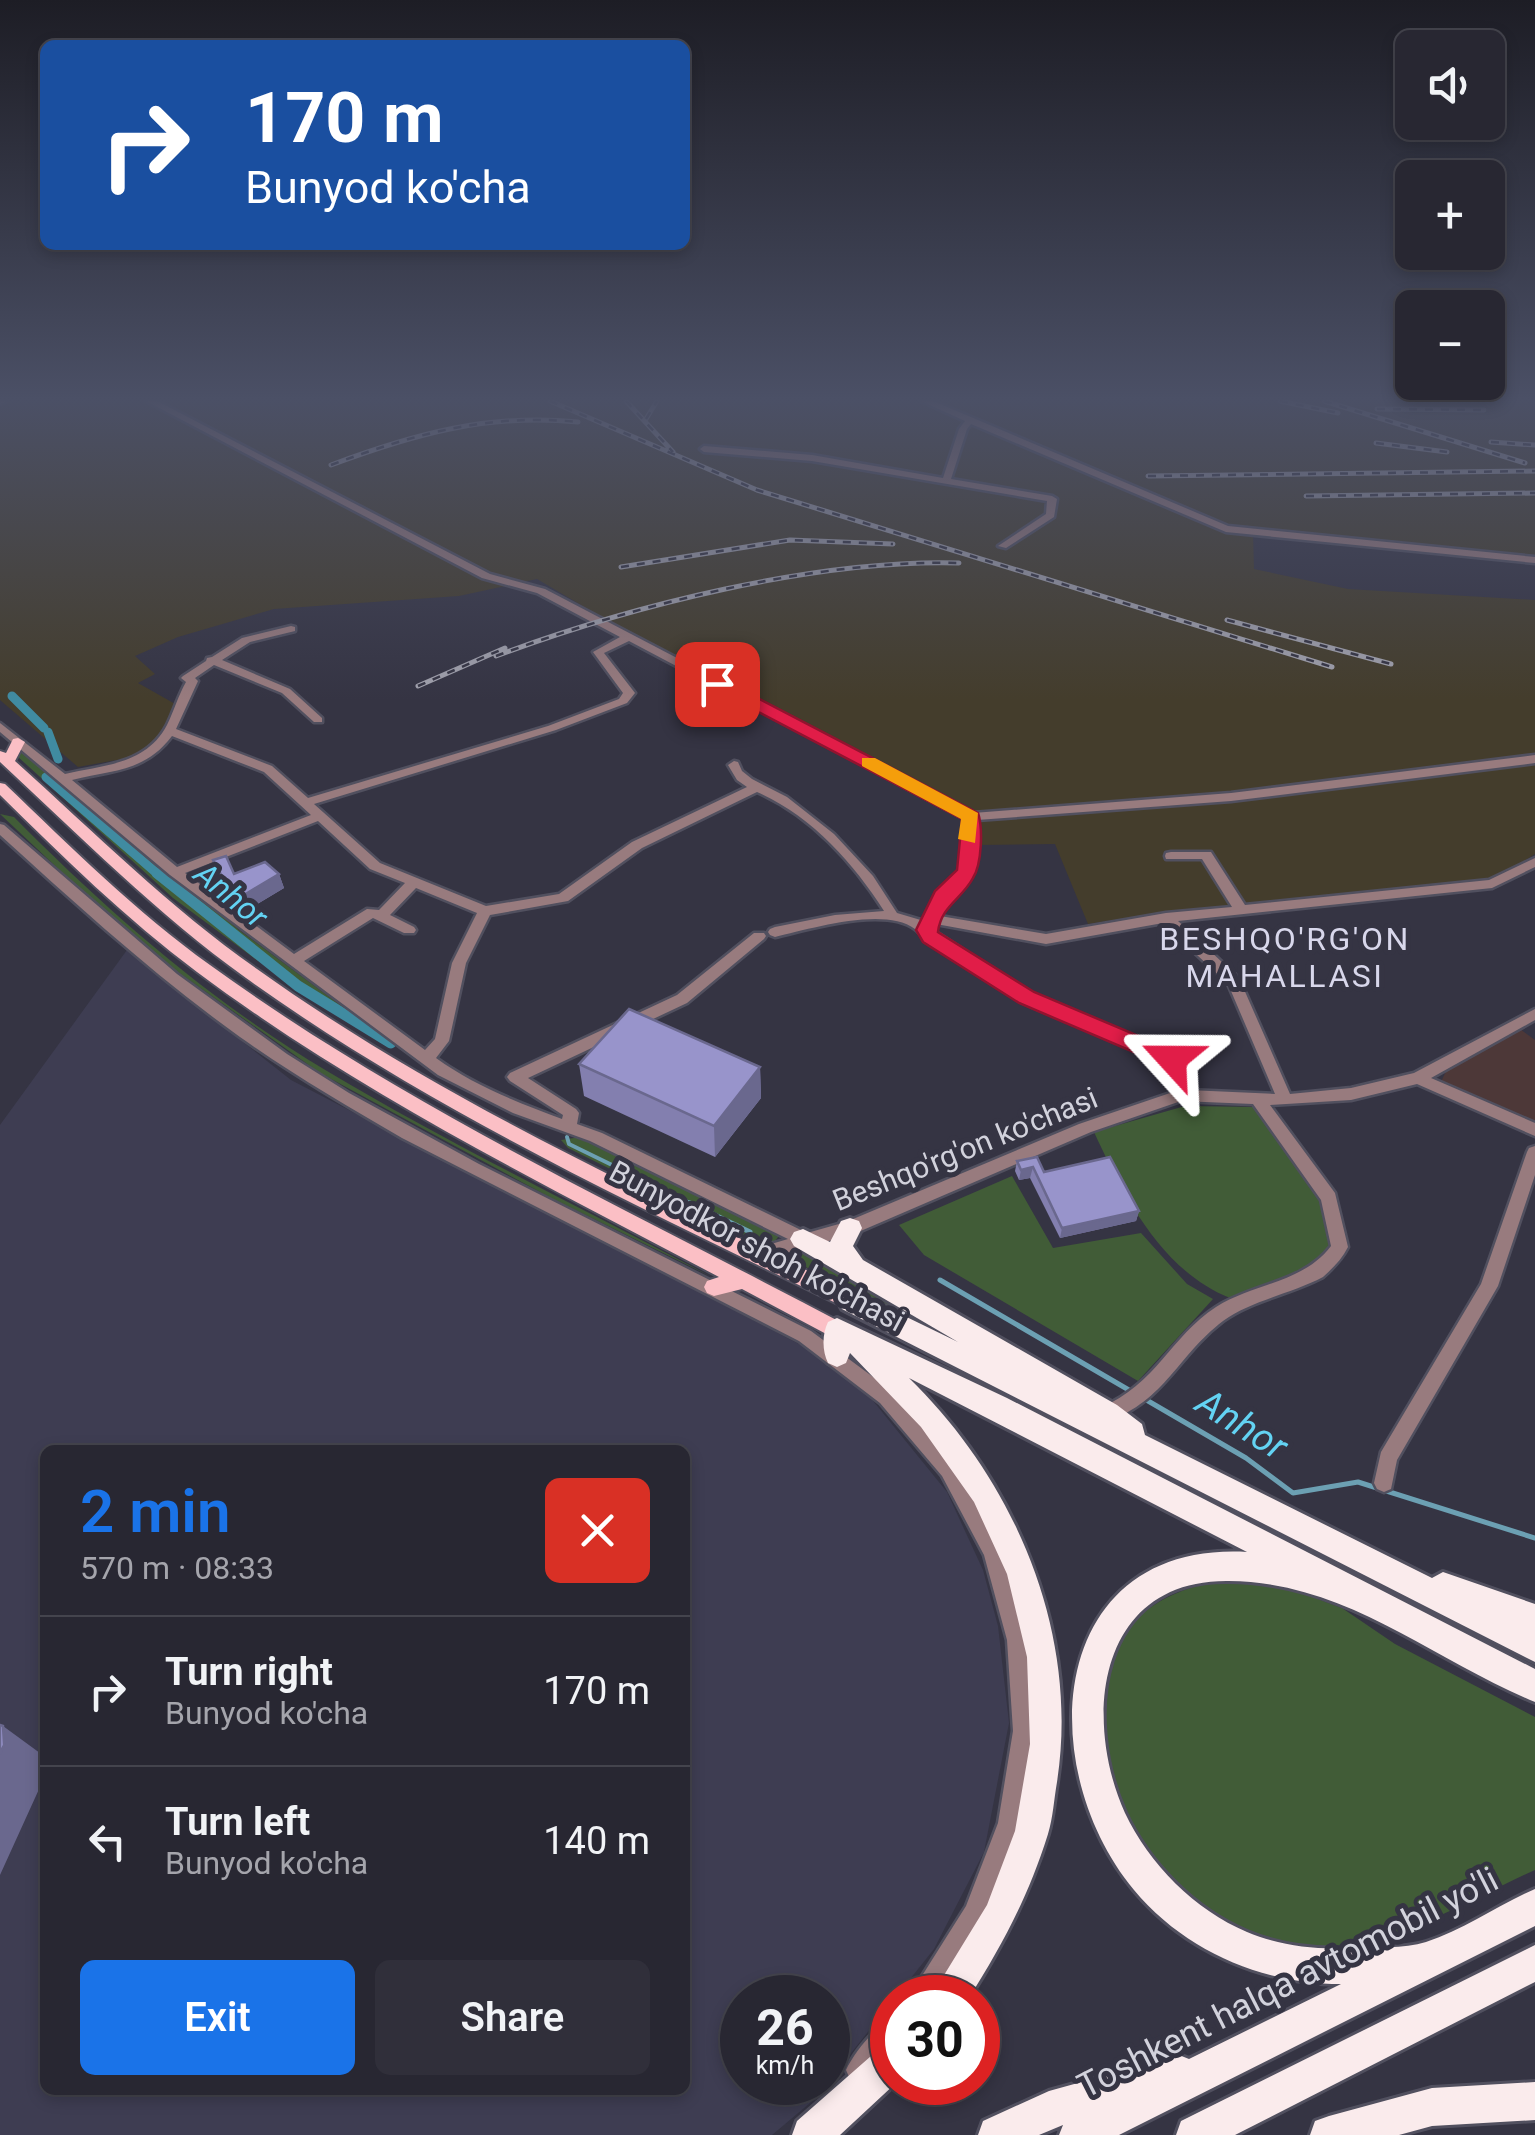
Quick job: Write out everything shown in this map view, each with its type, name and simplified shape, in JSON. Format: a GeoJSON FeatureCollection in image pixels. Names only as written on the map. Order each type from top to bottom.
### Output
{"type":"FeatureCollection","features":[{"type":"Feature","properties":{"kind":"highway"},"geometry":{"type":"LineString","coordinates":[[850,1228],[840,1247],[856,1270]]}},
{"type":"Feature","properties":{"kind":"highway"},"geometry":{"type":"LineString","coordinates":[[803,1239],[1117,1409],[1174,1466]]}},
{"type":"Feature","properties":{"kind":"highway"},"geometry":{"type":"LineString","coordinates":[[845,1338],[911,1393],[965,1458],[1014,1548],[1043,1651],[1047,1747],[1036,1816],[1004,1903],[962,1975]]}},
{"type":"Feature","properties":{"kind":"highway","name":"Bunyodkor shoh ko'chasi"},"geometry":{"type":"LineString","coordinates":[[845,1338],[1174,1466],[1535,1686]]}},
{"type":"Feature","properties":{"kind":"highway","name":"Bunyodkor shoh ko'chasi"},"geometry":{"type":"LineString","coordinates":[[845,1338],[1358,1576],[1535,1646]]}},
{"type":"Feature","properties":{"kind":"highway"},"geometry":{"type":"LineString","coordinates":[[1424,1962],[1306,1966],[1265,1957],[1203,1926],[1159,1892],[1133,1861],[1108,1813],[1088,1755],[1086,1698],[1095,1655],[1120,1611],[1152,1586],[1182,1572],[1228,1566],[1358,1576],[1535,1619]]}},
{"type":"Feature","properties":{"kind":"highway","name":"Toshkent halqa avtomobil yo'li"},"geometry":{"type":"LineString","coordinates":[[1078,2135],[1230,2060],[1320,2010],[1535,1906]]}},
{"type":"Feature","properties":{"kind":"highway"},"geometry":{"type":"LineString","coordinates":[[1195,2135],[1535,1962]]}},
{"type":"Feature","properties":{"kind":"highway"},"geometry":{"type":"LineString","coordinates":[[997,2135],[1048,2110],[1230,2060]]}},
{"type":"Feature","properties":{"kind":"highway"},"geometry":{"type":"LineString","coordinates":[[811,2135],[870,2082]]}},
{"type":"Feature","properties":{"kind":"highway"},"geometry":{"type":"LineString","coordinates":[[1329,2135],[1432,2107],[1535,2101]]}},
{"type":"Feature","properties":{"kind":"main road"},"geometry":{"type":"LineString","coordinates":[[4,759],[18,742]]}},
{"type":"Feature","properties":{"kind":"main road","name":"Bunyodkor shoh ko'chasi"},"geometry":{"type":"LineString","coordinates":[[4,759],[139,884],[255,976],[426,1086],[757,1255],[845,1338]]}},
{"type":"Feature","properties":{"kind":"main road","name":"Bunyodkor shoh ko'chasi"},"geometry":{"type":"LineString","coordinates":[[0,787],[116,896],[202,968],[342,1063],[746,1280],[845,1338]]}},
{"type":"Feature","properties":{"kind":"main road"},"geometry":{"type":"LineString","coordinates":[[0,809],[30,816]]}},
{"type":"Feature","properties":{"kind":"main road"},"geometry":{"type":"LineString","coordinates":[[116,896],[136,895],[139,884]]}},
{"type":"Feature","properties":{"kind":"main road"},"geometry":{"type":"LineString","coordinates":[[714,1288],[746,1280]]}},
{"type":"Feature","properties":{"kind":"street"},"geometry":{"type":"LineString","coordinates":[[340,501],[486,576],[541,591],[971,817],[1231,797],[1535,759]]}},
{"type":"Feature","properties":{"kind":"street"},"geometry":{"type":"LineString","coordinates":[[1002,546],[1052,515],[1052,501]]}},
{"type":"Feature","properties":{"kind":"street"},"geometry":{"type":"LineString","coordinates":[[1160,501],[1232,531],[1535,560]]}},
{"type":"Feature","properties":{"kind":"street"},"geometry":{"type":"LineString","coordinates":[[64,778],[134,766],[149,757],[170,731],[192,681],[187,678],[246,640],[291,629]]}},
{"type":"Feature","properties":{"kind":"street"},"geometry":{"type":"LineString","coordinates":[[309,802],[552,728],[624,701],[630,694],[598,652],[626,638]]}},
{"type":"Feature","properties":{"kind":"street"},"geometry":{"type":"LineString","coordinates":[[212,660],[286,690],[318,720]]}},
{"type":"Feature","properties":{"kind":"street"},"geometry":{"type":"LineString","coordinates":[[0,726],[175,872],[427,1058],[518,1109],[717,1194],[803,1239]]}},
{"type":"Feature","properties":{"kind":"street"},"geometry":{"type":"LineString","coordinates":[[170,731],[254,761],[309,802],[317,817],[375,866],[486,911],[563,898],[638,845],[757,787]]}},
{"type":"Feature","properties":{"kind":"street"},"geometry":{"type":"LineString","coordinates":[[734,766],[734,772],[777,796],[838,842],[866,870],[891,912]]}},
{"type":"Feature","properties":{"kind":"street"},"geometry":{"type":"LineString","coordinates":[[175,872],[317,817]]}},
{"type":"Feature","properties":{"kind":"street"},"geometry":{"type":"LineString","coordinates":[[929,924],[942,895],[963,879],[967,870],[971,817]]}},
{"type":"Feature","properties":{"kind":"street"},"geometry":{"type":"LineString","coordinates":[[0,828],[189,994],[282,1058],[394,1124],[714,1288],[845,1338],[910,1420],[974,1512],[1003,1573],[1023,1665],[1025,1729],[1004,1846],[964,1936],[936,1975]]}},
{"type":"Feature","properties":{"kind":"street"},"geometry":{"type":"LineString","coordinates":[[1171,856],[1206,855],[1241,910]]}},
{"type":"Feature","properties":{"kind":"street"},"geometry":{"type":"LineString","coordinates":[[569,1128],[571,1113],[516,1077],[682,999],[767,934],[891,912],[929,924],[1046,939],[1166,918],[1492,884],[1535,862]]}},
{"type":"Feature","properties":{"kind":"street"},"geometry":{"type":"LineString","coordinates":[[381,916],[414,882]]}},
{"type":"Feature","properties":{"kind":"street"},"geometry":{"type":"LineString","coordinates":[[427,1058],[442,1041],[459,962],[486,911]]}},
{"type":"Feature","properties":{"kind":"street"},"geometry":{"type":"LineString","coordinates":[[293,961],[372,912],[409,930]]}},
{"type":"Feature","properties":{"kind":"street"},"geometry":{"type":"LineString","coordinates":[[1166,918],[1234,982],[1285,1100]]}},
{"type":"Feature","properties":{"kind":"street"},"geometry":{"type":"LineString","coordinates":[[929,924],[1026,998],[1177,1062],[1181,1095]]}},
{"type":"Feature","properties":{"kind":"street","name":"Beshqo'rg'on ko'chasi"},"geometry":{"type":"LineString","coordinates":[[757,1255],[850,1228],[1085,1128],[1181,1095],[1285,1100],[1351,1094],[1418,1078],[1535,1014]]}},
{"type":"Feature","properties":{"kind":"street"},"geometry":{"type":"LineString","coordinates":[[1418,1078],[1535,1130]]}},
{"type":"Feature","properties":{"kind":"street"},"geometry":{"type":"LineString","coordinates":[[1117,1409],[1155,1383],[1221,1312],[1320,1268],[1340,1247],[1329,1198],[1258,1100]]}},
{"type":"Feature","properties":{"kind":"street"},"geometry":{"type":"LineString","coordinates":[[1384,1482],[1388,1458],[1489,1286],[1535,1152]]}},
{"type":"Feature","properties":{"kind":"street"},"geometry":{"type":"LineString","coordinates":[[798,2135],[870,2056]]}},
{"type":"Feature","properties":{"kind":"shaded area"},"geometry":{"type":"Polygon","coordinates":[[[0,501],[1535,501],[1535,555],[1253,533],[1254,569],[1348,589],[1535,600],[1535,854],[1492,881],[1167,912],[1088,924],[1055,844],[978,845],[973,816],[669,657],[537,579],[459,596],[274,609],[178,637],[135,656],[155,674],[138,683],[177,705],[168,730],[150,754],[78,767],[0,700],[0,501]]]}},
{"type":"Feature","properties":{"kind":"shaded area"},"geometry":{"type":"Polygon","coordinates":[[[127,950],[291,1080],[824,1357],[861,1386],[947,1492],[983,1570],[998,1626],[1009,1723],[984,1852],[934,1949],[913,1975],[870,1975],[870,2029],[850,2054],[850,1975],[720,1975],[720,2105],[808,2105],[772,2135],[0,2135],[0,1125],[127,950]]]}},
{"type":"Feature","properties":{"kind":"shaded area"},"geometry":{"type":"Polygon","coordinates":[[[1520,1029],[1535,1040],[1535,1125],[1440,1084],[1448,1067],[1520,1029]]]}},
{"type":"Feature","properties":{"kind":"green space"},"geometry":{"type":"Polygon","coordinates":[[[21,750],[239,930],[382,1036],[267,959],[258,961],[173,898],[17,756],[21,750]]]}},
{"type":"Feature","properties":{"kind":"green space"},"geometry":{"type":"Polygon","coordinates":[[[0,814],[14,817],[162,954],[284,1044],[421,1125],[710,1276],[553,1199],[320,1073],[137,943],[0,814]]]}},
{"type":"Feature","properties":{"kind":"green space"},"geometry":{"type":"Polygon","coordinates":[[[1185,1106],[1257,1107],[1324,1198],[1331,1217],[1329,1255],[1281,1283],[1230,1298],[1206,1286],[1165,1251],[1132,1206],[1094,1132],[1185,1106]]]}},
{"type":"Feature","properties":{"kind":"green space"},"geometry":{"type":"Polygon","coordinates":[[[580,1137],[779,1236],[769,1248],[568,1148],[561,1140],[580,1137]]]}},
{"type":"Feature","properties":{"kind":"green space"},"geometry":{"type":"Polygon","coordinates":[[[1012,1176],[1053,1248],[1141,1233],[1187,1284],[1213,1299],[1138,1381],[924,1255],[899,1225],[1012,1176]]]}},
{"type":"Feature","properties":{"kind":"green space"},"geometry":{"type":"Polygon","coordinates":[[[797,1247],[1011,1371],[788,1258],[797,1247]]]}},
{"type":"Feature","properties":{"kind":"green space"},"geometry":{"type":"Polygon","coordinates":[[[1229,1580],[1296,1591],[1342,1608],[1395,1644],[1535,1717],[1535,1870],[1406,1930],[1352,1946],[1324,1949],[1253,1937],[1191,1900],[1143,1844],[1111,1779],[1100,1712],[1113,1651],[1155,1604],[1229,1580]]]}},
{"type":"Feature","properties":{"kind":"building"},"geometry":{"type":"Polygon","coordinates":[[[226,856],[234,874],[265,862],[279,874],[239,898],[230,891],[213,860],[226,856]]]}},
{"type":"Feature","properties":{"kind":"building"},"geometry":{"type":"Polygon","coordinates":[[[629,1009],[760,1067],[714,1126],[579,1064],[629,1009]]]}},
{"type":"Feature","properties":{"kind":"building"},"geometry":{"type":"Polygon","coordinates":[[[1037,1157],[1044,1172],[1110,1157],[1139,1211],[1062,1228],[1033,1167],[1021,1170],[1017,1161],[1037,1157]]]}},
{"type":"Feature","properties":{"kind":"building"},"geometry":{"type":"Polygon","coordinates":[[[0,1725],[4,1745],[0,1754],[0,1725]]]}},
{"type":"Feature","properties":{"kind":"waterway","name":"Anhor"},"geometry":{"type":"LineString","coordinates":[[12,696],[44,728]]}},
{"type":"Feature","properties":{"kind":"waterway","name":"Anhor"},"geometry":{"type":"LineString","coordinates":[[48,732],[58,759]]}},
{"type":"Feature","properties":{"kind":"waterway","name":"Anhor"},"geometry":{"type":"LineString","coordinates":[[46,777],[160,876]]}},
{"type":"Feature","properties":{"kind":"waterway","name":"Anhor"},"geometry":{"type":"LineString","coordinates":[[157,873],[298,986],[391,1043]]}},
{"type":"Feature","properties":{"kind":"waterway","name":"Anhor"},"geometry":{"type":"LineString","coordinates":[[567,1137],[569,1144],[696,1206]]}},
{"type":"Feature","properties":{"kind":"waterway","name":"Anhor"},"geometry":{"type":"LineString","coordinates":[[690,1203],[750,1232]]}},
{"type":"Feature","properties":{"kind":"waterway","name":"Anhor"},"geometry":{"type":"LineString","coordinates":[[940,1280],[1134,1393]]}},
{"type":"Feature","properties":{"kind":"waterway","name":"Anhor"},"geometry":{"type":"LineString","coordinates":[[1143,1398],[1246,1458],[1293,1493],[1358,1482],[1535,1538]]}},
{"type":"Feature","properties":{"kind":"railway"},"geometry":{"type":"LineString","coordinates":[[792,501],[1332,667]]}},
{"type":"Feature","properties":{"kind":"railway"},"geometry":{"type":"LineString","coordinates":[[621,567],[790,540],[893,544]]}},
{"type":"Feature","properties":{"kind":"railway"},"geometry":{"type":"LineString","coordinates":[[496,656],[605,620],[724,589],[845,569],[959,563]]}},
{"type":"Feature","properties":{"kind":"railway"},"geometry":{"type":"LineString","coordinates":[[1227,620],[1391,664]]}},
{"type":"Feature","properties":{"kind":"railway"},"geometry":{"type":"LineString","coordinates":[[418,686],[505,648]]}},
{"type":"Feature","properties":{"kind":"slow traffic"},"geometry":{"type":"LineString","coordinates":[[869,762],[971,817],[968,839]]}},
{"type":"Feature","properties":{"kind":"district","name":"BESHQO'RG'ON MAHALLASI"},"geometry":{"type":"Point","coordinates":[1285,958]}},
{"type":"Feature","properties":{"kind":"route"},"geometry":{"type":"LineString","coordinates":[[717,684],[971,817],[967,870],[963,879],[942,895],[926,930],[931,937],[1026,998],[1172,1059]]}}]}
